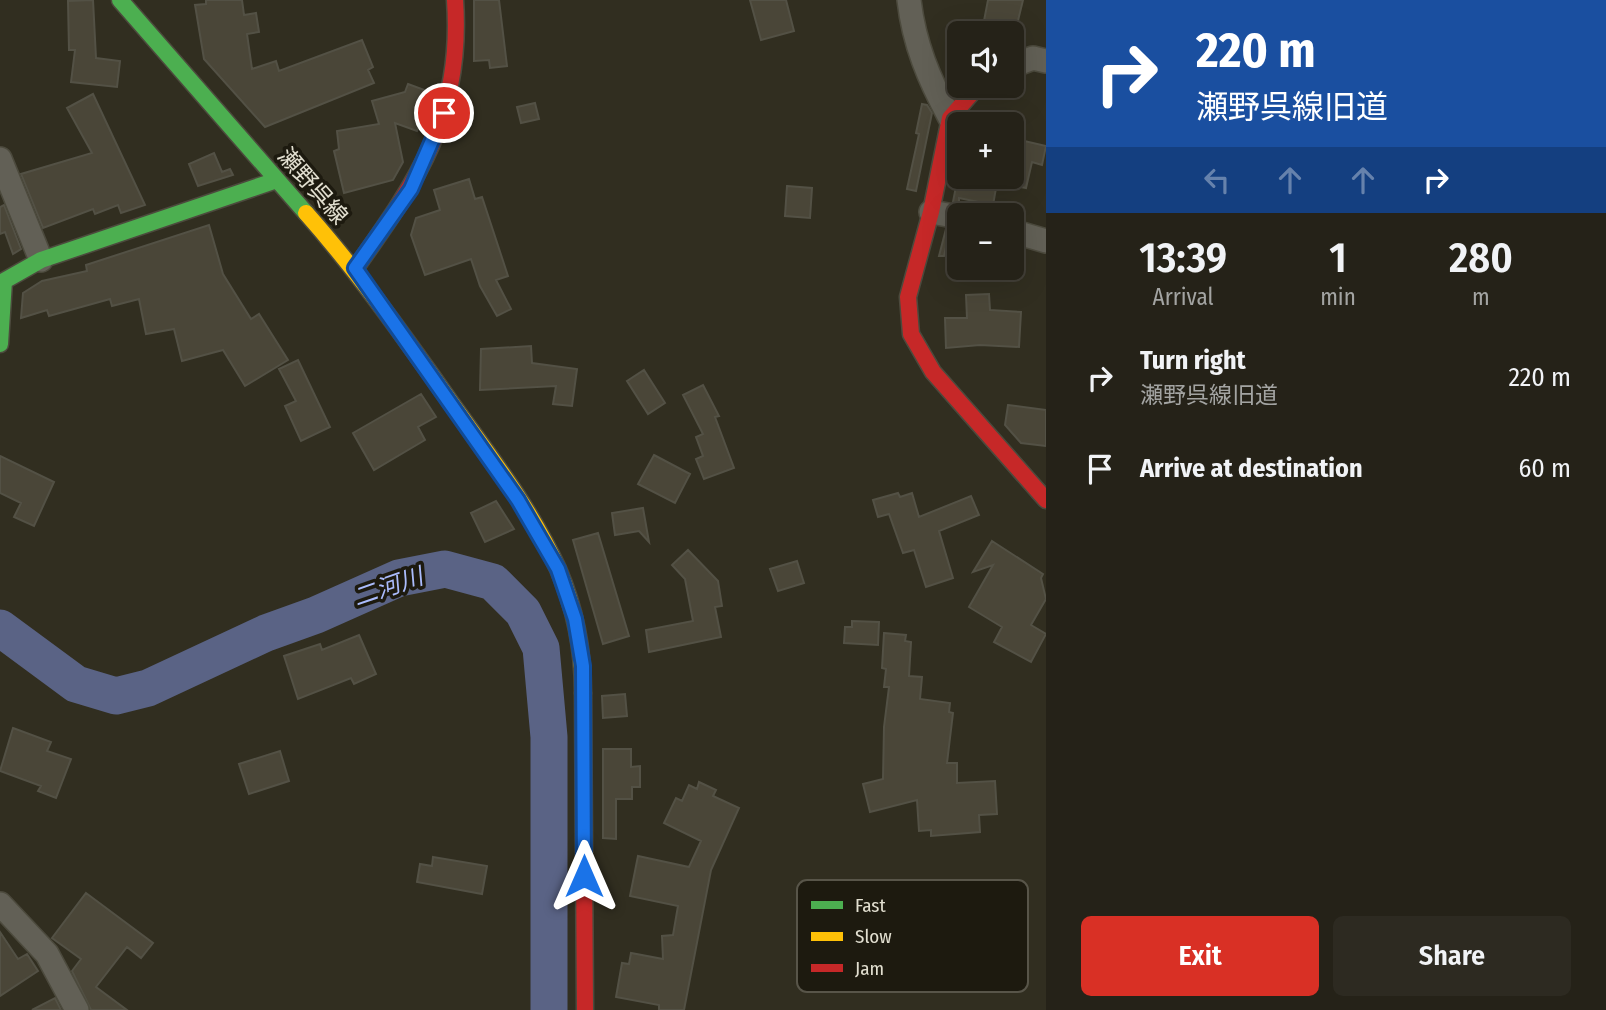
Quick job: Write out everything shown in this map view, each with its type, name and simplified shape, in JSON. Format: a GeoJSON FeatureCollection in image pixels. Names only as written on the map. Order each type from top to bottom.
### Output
{"type":"FeatureCollection","features":[{"type":"Feature","properties":{"kind":"main road","name":"瀬野呉線"},"geometry":{"type":"LineString","coordinates":[[120,0],[355,268],[531,519],[558,569],[575,619],[583,666],[585,1010]]}},
{"type":"Feature","properties":{"kind":"main road"},"geometry":{"type":"LineString","coordinates":[[355,268],[411,189],[444,113],[454,72],[455,0]]}},
{"type":"Feature","properties":{"kind":"main road"},"geometry":{"type":"LineString","coordinates":[[955,112],[968,98]]}},
{"type":"Feature","properties":{"kind":"main road"},"geometry":{"type":"LineString","coordinates":[[947,133],[931,212],[908,297],[911,334],[933,372],[1046,500]]}},
{"type":"Feature","properties":{"kind":"main road"},"geometry":{"type":"LineString","coordinates":[[0,344],[4,281],[41,260],[277,180]]}},
{"type":"Feature","properties":{"kind":"street"},"geometry":{"type":"LineString","coordinates":[[909,0],[918,48],[926,72],[947,112]]}},
{"type":"Feature","properties":{"kind":"street"},"geometry":{"type":"LineString","coordinates":[[1024,61],[1033,58],[1046,61]]}},
{"type":"Feature","properties":{"kind":"street"},"geometry":{"type":"LineString","coordinates":[[0,159],[41,260]]}},
{"type":"Feature","properties":{"kind":"street"},"geometry":{"type":"LineString","coordinates":[[931,212],[947,215]]}},
{"type":"Feature","properties":{"kind":"street"},"geometry":{"type":"LineString","coordinates":[[1024,235],[1046,241]]}},
{"type":"Feature","properties":{"kind":"street"},"geometry":{"type":"LineString","coordinates":[[0,904],[47,954],[77,1010]]}},
{"type":"Feature","properties":{"kind":"building"},"geometry":{"type":"Polygon","coordinates":[[[93,0],[96,58],[120,61],[117,87],[71,82],[75,50],[69,50],[68,1],[93,0]]]}},
{"type":"Feature","properties":{"kind":"building"},"geometry":{"type":"Polygon","coordinates":[[[206,0],[242,0],[244,15],[256,13],[259,32],[247,34],[252,69],[276,61],[279,71],[362,40],[373,67],[368,70],[374,83],[265,127],[204,59],[195,5],[206,4],[206,0]]]}},
{"type":"Feature","properties":{"kind":"building"},"geometry":{"type":"Polygon","coordinates":[[[474,0],[499,0],[507,66],[490,68],[489,60],[474,61],[474,0]]]}},
{"type":"Feature","properties":{"kind":"building"},"geometry":{"type":"Polygon","coordinates":[[[750,0],[786,0],[794,31],[761,40],[750,0]]]}},
{"type":"Feature","properties":{"kind":"building"},"geometry":{"type":"Polygon","coordinates":[[[988,0],[1023,0],[1018,21],[984,21],[988,0]]]}},
{"type":"Feature","properties":{"kind":"building"},"geometry":{"type":"Polygon","coordinates":[[[408,84],[430,92],[417,131],[395,123],[403,162],[393,180],[344,193],[334,151],[339,149],[337,131],[379,124],[372,101],[405,92],[408,84]]]}},
{"type":"Feature","properties":{"kind":"building"},"geometry":{"type":"Polygon","coordinates":[[[93,94],[145,205],[121,213],[118,205],[95,214],[93,209],[43,228],[21,174],[92,153],[67,108],[93,94]]]}},
{"type":"Feature","properties":{"kind":"building"},"geometry":{"type":"Polygon","coordinates":[[[535,103],[539,119],[521,123],[517,107],[535,103]]]}},
{"type":"Feature","properties":{"kind":"building"},"geometry":{"type":"Polygon","coordinates":[[[922,104],[927,105],[932,113],[916,191],[907,189],[919,134],[916,133],[922,104]]]}},
{"type":"Feature","properties":{"kind":"building"},"geometry":{"type":"Polygon","coordinates":[[[1024,141],[1046,146],[1042,165],[1032,162],[1026,188],[1024,141]]]}},
{"type":"Feature","properties":{"kind":"building"},"geometry":{"type":"Polygon","coordinates":[[[214,153],[222,172],[230,169],[233,175],[198,186],[189,164],[214,153]]]}},
{"type":"Feature","properties":{"kind":"building"},"geometry":{"type":"Polygon","coordinates":[[[469,179],[475,199],[482,197],[508,276],[496,280],[511,309],[497,316],[480,286],[471,259],[425,275],[411,235],[416,218],[440,210],[434,190],[469,179]]]}},
{"type":"Feature","properties":{"kind":"building"},"geometry":{"type":"Polygon","coordinates":[[[787,186],[812,188],[810,218],[785,216],[787,186]]]}},
{"type":"Feature","properties":{"kind":"building"},"geometry":{"type":"Polygon","coordinates":[[[956,189],[996,189],[993,203],[959,198],[959,203],[953,202],[956,189]]]}},
{"type":"Feature","properties":{"kind":"building"},"geometry":{"type":"Polygon","coordinates":[[[4,205],[21,249],[13,254],[5,232],[0,234],[0,207],[4,205]]]}},
{"type":"Feature","properties":{"kind":"building"},"geometry":{"type":"Polygon","coordinates":[[[209,225],[223,274],[251,319],[259,314],[288,360],[245,386],[223,350],[182,361],[174,329],[146,334],[139,299],[112,306],[110,299],[49,316],[47,310],[21,318],[23,293],[42,281],[87,271],[86,265],[209,225]]]}},
{"type":"Feature","properties":{"kind":"building"},"geometry":{"type":"Polygon","coordinates":[[[947,229],[947,247],[944,256],[939,256],[947,229]]]}},
{"type":"Feature","properties":{"kind":"building"},"geometry":{"type":"Polygon","coordinates":[[[989,294],[990,310],[1021,312],[1019,347],[980,345],[946,348],[945,318],[967,318],[966,295],[989,294]]]}},
{"type":"Feature","properties":{"kind":"building"},"geometry":{"type":"Polygon","coordinates":[[[531,346],[532,363],[577,369],[572,406],[553,404],[556,386],[480,390],[481,349],[531,346]]]}},
{"type":"Feature","properties":{"kind":"building"},"geometry":{"type":"Polygon","coordinates":[[[298,360],[330,427],[301,441],[285,406],[296,401],[279,369],[298,360]]]}},
{"type":"Feature","properties":{"kind":"building"},"geometry":{"type":"Polygon","coordinates":[[[644,370],[665,403],[648,414],[627,381],[644,370]]]}},
{"type":"Feature","properties":{"kind":"building"},"geometry":{"type":"Polygon","coordinates":[[[703,385],[719,416],[715,417],[734,468],[704,479],[696,459],[703,456],[696,437],[703,434],[683,395],[703,385]]]}},
{"type":"Feature","properties":{"kind":"building"},"geometry":{"type":"Polygon","coordinates":[[[421,394],[436,417],[418,427],[425,440],[374,470],[353,433],[421,394]]]}},
{"type":"Feature","properties":{"kind":"building"},"geometry":{"type":"Polygon","coordinates":[[[1008,405],[1046,410],[1046,446],[1021,443],[1005,425],[1008,405]]]}},
{"type":"Feature","properties":{"kind":"building"},"geometry":{"type":"Polygon","coordinates":[[[654,455],[690,474],[675,503],[638,484],[654,455]]]}},
{"type":"Feature","properties":{"kind":"building"},"geometry":{"type":"Polygon","coordinates":[[[0,456],[54,482],[34,526],[14,517],[21,503],[0,493],[0,456]]]}},
{"type":"Feature","properties":{"kind":"building"},"geometry":{"type":"Polygon","coordinates":[[[898,493],[900,497],[912,493],[919,517],[971,496],[979,515],[939,531],[953,578],[926,587],[914,550],[903,553],[889,514],[878,517],[873,500],[898,493]]]}},
{"type":"Feature","properties":{"kind":"building"},"geometry":{"type":"Polygon","coordinates":[[[496,501],[514,529],[485,542],[471,513],[496,501]]]}},
{"type":"Feature","properties":{"kind":"building"},"geometry":{"type":"Polygon","coordinates":[[[643,508],[649,542],[639,531],[615,535],[612,513],[643,508]]]}},
{"type":"Feature","properties":{"kind":"building"},"geometry":{"type":"Polygon","coordinates":[[[598,533],[629,636],[603,644],[573,540],[598,533]]]}},
{"type":"Feature","properties":{"kind":"building"},"geometry":{"type":"Polygon","coordinates":[[[992,541],[1043,574],[1041,578],[1046,599],[1031,625],[1046,634],[1031,662],[994,642],[1002,627],[969,607],[993,565],[973,572],[992,541]]]}},
{"type":"Feature","properties":{"kind":"building"},"geometry":{"type":"Polygon","coordinates":[[[688,550],[718,581],[722,606],[715,607],[721,637],[649,652],[646,630],[693,621],[685,579],[672,565],[688,550]]]}},
{"type":"Feature","properties":{"kind":"building"},"geometry":{"type":"Polygon","coordinates":[[[797,561],[804,583],[778,591],[770,569],[797,561]]]}},
{"type":"Feature","properties":{"kind":"building"},"geometry":{"type":"Polygon","coordinates":[[[852,621],[879,622],[878,645],[844,643],[845,627],[852,627],[852,621]]]}},
{"type":"Feature","properties":{"kind":"building"},"geometry":{"type":"Polygon","coordinates":[[[884,633],[906,635],[905,641],[911,642],[909,676],[922,677],[920,699],[950,703],[949,712],[953,713],[947,763],[957,763],[957,783],[995,781],[997,814],[979,815],[980,832],[931,836],[931,830],[919,831],[917,800],[870,812],[863,784],[883,779],[884,727],[889,687],[884,687],[886,669],[882,668],[884,633]]]}},
{"type":"Feature","properties":{"kind":"building"},"geometry":{"type":"Polygon","coordinates":[[[359,635],[376,674],[354,684],[351,678],[298,699],[284,656],[320,644],[322,650],[359,635]]]}},
{"type":"Feature","properties":{"kind":"building"},"geometry":{"type":"Polygon","coordinates":[[[625,694],[627,716],[603,718],[602,696],[625,694]]]}},
{"type":"Feature","properties":{"kind":"building"},"geometry":{"type":"Polygon","coordinates":[[[13,728],[51,742],[47,751],[71,759],[56,798],[38,791],[41,786],[0,771],[13,728]]]}},
{"type":"Feature","properties":{"kind":"building"},"geometry":{"type":"Polygon","coordinates":[[[603,749],[631,749],[631,767],[640,766],[640,787],[632,787],[632,799],[616,799],[616,839],[603,838],[603,749]]]}},
{"type":"Feature","properties":{"kind":"building"},"geometry":{"type":"Polygon","coordinates":[[[280,751],[289,781],[249,794],[239,764],[280,751]]]}},
{"type":"Feature","properties":{"kind":"building"},"geometry":{"type":"Polygon","coordinates":[[[699,782],[716,790],[713,796],[739,808],[711,870],[684,1010],[659,1010],[659,1005],[616,997],[622,963],[629,964],[631,953],[663,959],[662,936],[673,935],[678,906],[630,896],[638,856],[689,867],[701,841],[664,823],[676,798],[682,801],[689,785],[697,789],[699,782]]]}},
{"type":"Feature","properties":{"kind":"building"},"geometry":{"type":"Polygon","coordinates":[[[433,857],[487,866],[482,894],[417,882],[420,864],[432,866],[433,857]]]}},
{"type":"Feature","properties":{"kind":"building"},"geometry":{"type":"Polygon","coordinates":[[[86,893],[153,943],[141,958],[127,947],[96,987],[127,1010],[91,1010],[72,971],[81,959],[52,938],[86,893]]]}},
{"type":"Feature","properties":{"kind":"building"},"geometry":{"type":"Polygon","coordinates":[[[0,932],[18,959],[27,954],[38,971],[0,996],[0,932]]]}},
{"type":"Feature","properties":{"kind":"building"},"geometry":{"type":"Polygon","coordinates":[[[55,998],[61,1010],[32,1010],[55,998]]]}},
{"type":"Feature","properties":{"kind":"waterway","name":"二河川"},"geometry":{"type":"LineString","coordinates":[[0,628],[76,684],[116,696],[148,688],[266,633],[316,615],[399,578],[445,569],[493,582],[523,612],[541,648],[549,737],[549,1010]]}},
{"type":"Feature","properties":{"kind":"traffic: fast"},"geometry":{"type":"LineString","coordinates":[[120,0],[306,213]]}},
{"type":"Feature","properties":{"kind":"traffic: fast"},"geometry":{"type":"LineString","coordinates":[[0,344],[4,281],[41,260],[277,180]]}},
{"type":"Feature","properties":{"kind":"traffic: slow"},"geometry":{"type":"LineString","coordinates":[[306,213],[401,333],[496,465],[536,526],[558,569],[569,599],[580,646],[583,693]]}},
{"type":"Feature","properties":{"kind":"traffic: jam"},"geometry":{"type":"LineString","coordinates":[[355,269],[398,206],[432,144],[452,78],[456,41],[455,0]]}},
{"type":"Feature","properties":{"kind":"traffic: jam"},"geometry":{"type":"LineString","coordinates":[[968,98],[950,118],[931,212],[908,297],[911,334],[933,372],[1046,500]]}},
{"type":"Feature","properties":{"kind":"traffic: jam"},"geometry":{"type":"LineString","coordinates":[[583,693],[585,1010]]}},
{"type":"Feature","properties":{"kind":"route"},"geometry":{"type":"LineString","coordinates":[[444,113],[411,189],[355,268],[480,443],[531,519],[558,569],[575,619],[583,666],[584,876]]}}]}
